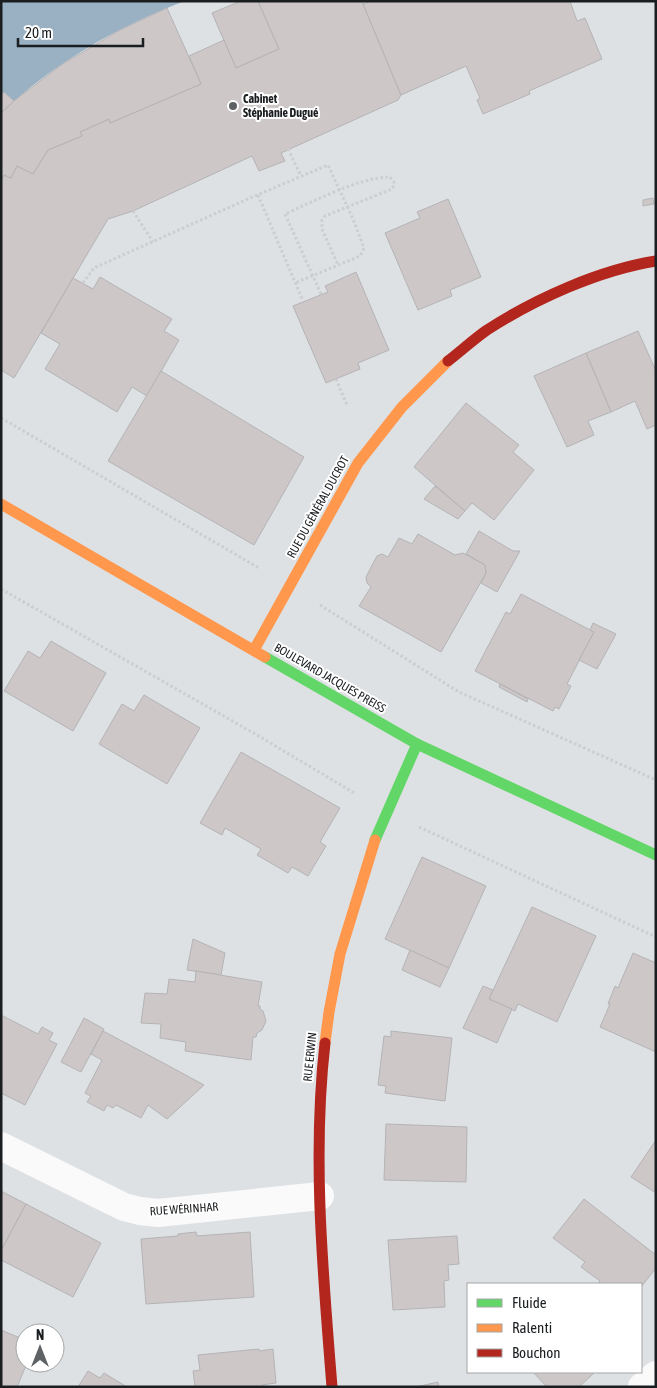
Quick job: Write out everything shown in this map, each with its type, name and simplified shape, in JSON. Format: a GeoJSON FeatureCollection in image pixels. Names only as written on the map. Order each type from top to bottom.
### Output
{"type":"FeatureCollection","features":[{"type":"Feature","properties":{"kind":"street","name":"RUE DU GÉNÉRAL DUCROT"},"geometry":{"type":"LineString","coordinates":[[254,650],[358,464],[402,407],[445,364],[486,331],[537,301],[581,282],[643,263],[656,261]]}},
{"type":"Feature","properties":{"kind":"street","name":"BOULEVARD JACQUES PREISS"},"geometry":{"type":"LineString","coordinates":[[1,504],[417,744],[656,855]]}},
{"type":"Feature","properties":{"kind":"street","name":"RUE ERWIN"},"geometry":{"type":"LineString","coordinates":[[332,1387],[318,1154],[323,1063],[329,1012],[340,954],[369,854],[386,811],[417,744]]}},
{"type":"Feature","properties":{"kind":"street","name":"RUE WÉRINHAR"},"geometry":{"type":"LineString","coordinates":[[1,1146],[124,1207],[140,1211],[158,1213],[320,1196]]}},
{"type":"Feature","properties":{"kind":"street"},"geometry":{"type":"LineString","coordinates":[[642,1387],[656,1375]]}},
{"type":"Feature","properties":{"kind":"path"},"geometry":{"type":"LineString","coordinates":[[288,149],[301,176]]}},
{"type":"Feature","properties":{"kind":"path"},"geometry":{"type":"LineString","coordinates":[[83,284],[94,268],[328,165],[348,207],[364,248],[360,256],[295,283]]}},
{"type":"Feature","properties":{"kind":"path"},"geometry":{"type":"LineString","coordinates":[[321,294],[284,214],[339,190],[390,177],[394,182],[392,189],[326,216],[322,220],[322,229],[338,265]]}},
{"type":"Feature","properties":{"kind":"path"},"geometry":{"type":"LineString","coordinates":[[258,195],[303,302]]}},
{"type":"Feature","properties":{"kind":"path"},"geometry":{"type":"LineString","coordinates":[[133,211],[153,242]]}},
{"type":"Feature","properties":{"kind":"path"},"geometry":{"type":"LineString","coordinates":[[336,379],[347,405]]}},
{"type":"Feature","properties":{"kind":"path"},"geometry":{"type":"LineString","coordinates":[[1,418],[290,586],[459,692],[656,780]]}},
{"type":"Feature","properties":{"kind":"path"},"geometry":{"type":"LineString","coordinates":[[1,589],[258,735],[386,811],[656,937]]}},
{"type":"Feature","properties":{"kind":"water"},"geometry":{"type":"Polygon","coordinates":[[[1,1],[185,1],[135,22],[87,48],[42,78],[1,113],[1,1]]]}},
{"type":"Feature","properties":{"kind":"building"},"geometry":{"type":"Polygon","coordinates":[[[241,1],[258,1],[279,49],[236,68],[212,13],[241,1]]]}},
{"type":"Feature","properties":{"kind":"building"},"geometry":{"type":"Polygon","coordinates":[[[258,1],[362,1],[401,95],[398,100],[281,153],[285,161],[259,171],[252,156],[133,211],[108,219],[14,378],[1,370],[1,181],[4,175],[11,178],[17,166],[33,174],[48,150],[82,136],[80,132],[109,119],[110,123],[201,84],[189,56],[224,40],[236,68],[279,49],[258,1]]]}},
{"type":"Feature","properties":{"kind":"building"},"geometry":{"type":"Polygon","coordinates":[[[371,1],[570,1],[577,21],[585,18],[602,59],[529,91],[530,94],[483,114],[477,100],[480,98],[466,66],[401,95],[363,4],[371,1]]]}},
{"type":"Feature","properties":{"kind":"building"},"geometry":{"type":"Polygon","coordinates":[[[167,8],[201,84],[110,123],[109,119],[80,132],[82,136],[48,150],[33,174],[17,166],[11,178],[4,175],[1,181],[1,113],[61,65],[120,30],[167,8]]]}},
{"type":"Feature","properties":{"kind":"building"},"geometry":{"type":"Polygon","coordinates":[[[4,92],[14,101],[1,113],[1,95],[4,92]]]}},
{"type":"Feature","properties":{"kind":"building"},"geometry":{"type":"Polygon","coordinates":[[[653,198],[654,204],[643,206],[643,200],[653,198]]]}},
{"type":"Feature","properties":{"kind":"building"},"geometry":{"type":"Polygon","coordinates":[[[448,199],[481,277],[450,290],[452,296],[418,310],[385,233],[420,218],[417,212],[448,199]]]}},
{"type":"Feature","properties":{"kind":"building"},"geometry":{"type":"Polygon","coordinates":[[[356,272],[389,350],[358,363],[360,369],[326,383],[293,306],[328,292],[325,286],[356,272]]]}},
{"type":"Feature","properties":{"kind":"building"},"geometry":{"type":"Polygon","coordinates":[[[100,277],[172,319],[164,331],[179,340],[147,396],[132,387],[117,412],[45,369],[60,344],[41,333],[73,278],[93,289],[100,277]]]}},
{"type":"Feature","properties":{"kind":"building"},"geometry":{"type":"Polygon","coordinates":[[[638,331],[656,371],[656,425],[647,429],[635,401],[611,412],[586,353],[638,331]]]}},
{"type":"Feature","properties":{"kind":"building"},"geometry":{"type":"Polygon","coordinates":[[[586,353],[611,412],[588,421],[594,435],[567,447],[534,376],[586,353]]]}},
{"type":"Feature","properties":{"kind":"building"},"geometry":{"type":"Polygon","coordinates":[[[161,371],[304,457],[254,545],[108,461],[161,371]]]}},
{"type":"Feature","properties":{"kind":"building"},"geometry":{"type":"Polygon","coordinates":[[[466,403],[519,445],[513,452],[534,470],[494,520],[472,503],[465,511],[414,467],[466,403]]]}},
{"type":"Feature","properties":{"kind":"building"},"geometry":{"type":"Polygon","coordinates":[[[435,486],[465,511],[458,519],[424,499],[435,486]]]}},
{"type":"Feature","properties":{"kind":"building"},"geometry":{"type":"Polygon","coordinates":[[[479,531],[513,551],[520,551],[497,592],[481,583],[486,573],[485,565],[466,554],[479,531]]]}},
{"type":"Feature","properties":{"kind":"building"},"geometry":{"type":"Polygon","coordinates":[[[418,534],[455,555],[463,553],[485,565],[486,573],[441,652],[359,606],[371,587],[367,583],[366,577],[377,556],[382,554],[388,557],[399,538],[412,544],[418,534]]]}},
{"type":"Feature","properties":{"kind":"building"},"geometry":{"type":"Polygon","coordinates":[[[521,594],[594,632],[567,684],[571,686],[559,709],[555,707],[553,711],[475,671],[506,612],[510,614],[521,594]]]}},
{"type":"Feature","properties":{"kind":"building"},"geometry":{"type":"Polygon","coordinates":[[[593,623],[616,634],[597,669],[579,660],[594,632],[590,630],[593,623]]]}},
{"type":"Feature","properties":{"kind":"building"},"geometry":{"type":"Polygon","coordinates":[[[51,641],[106,673],[73,731],[4,691],[28,651],[40,658],[51,641]]]}},
{"type":"Feature","properties":{"kind":"building"},"geometry":{"type":"Polygon","coordinates":[[[500,684],[528,699],[527,702],[499,687],[500,684]]]}},
{"type":"Feature","properties":{"kind":"building"},"geometry":{"type":"Polygon","coordinates":[[[144,695],[200,728],[167,784],[99,744],[122,704],[134,711],[144,695]]]}},
{"type":"Feature","properties":{"kind":"building"},"geometry":{"type":"Polygon","coordinates":[[[241,752],[340,808],[320,842],[326,846],[308,876],[292,867],[288,873],[257,855],[261,849],[225,828],[222,835],[200,823],[241,752]]]}},
{"type":"Feature","properties":{"kind":"building"},"geometry":{"type":"Polygon","coordinates":[[[422,857],[486,886],[449,968],[385,939],[422,857]]]}},
{"type":"Feature","properties":{"kind":"building"},"geometry":{"type":"Polygon","coordinates":[[[532,907],[596,936],[557,1022],[518,1004],[515,1011],[489,999],[532,907]]]}},
{"type":"Feature","properties":{"kind":"building"},"geometry":{"type":"Polygon","coordinates":[[[193,939],[225,953],[221,975],[187,970],[193,939]]]}},
{"type":"Feature","properties":{"kind":"building"},"geometry":{"type":"Polygon","coordinates":[[[410,950],[449,968],[440,987],[402,970],[410,950]]]}},
{"type":"Feature","properties":{"kind":"building"},"geometry":{"type":"Polygon","coordinates":[[[633,953],[656,963],[656,1052],[600,1027],[615,986],[618,988],[633,953]]]}},
{"type":"Feature","properties":{"kind":"building"},"geometry":{"type":"Polygon","coordinates":[[[196,971],[262,982],[258,1006],[263,1011],[266,1021],[262,1030],[257,1033],[256,1037],[253,1037],[251,1060],[185,1051],[186,1042],[160,1038],[161,1024],[141,1023],[145,993],[167,994],[169,979],[195,982],[196,971]]]}},
{"type":"Feature","properties":{"kind":"building"},"geometry":{"type":"Polygon","coordinates":[[[483,986],[493,990],[489,999],[512,1009],[497,1043],[463,1028],[483,986]]]}},
{"type":"Feature","properties":{"kind":"building"},"geometry":{"type":"Polygon","coordinates":[[[1,1015],[38,1034],[42,1027],[53,1033],[49,1040],[57,1044],[25,1105],[1,1093],[1,1015]]]}},
{"type":"Feature","properties":{"kind":"building"},"geometry":{"type":"Polygon","coordinates":[[[84,1018],[104,1029],[81,1072],[61,1062],[84,1018]]]}},
{"type":"Feature","properties":{"kind":"building"},"geometry":{"type":"Polygon","coordinates":[[[103,1031],[204,1085],[167,1119],[148,1105],[141,1118],[116,1105],[113,1108],[107,1105],[104,1111],[87,1102],[91,1096],[85,1093],[102,1060],[91,1054],[103,1031]]]}},
{"type":"Feature","properties":{"kind":"building"},"geometry":{"type":"Polygon","coordinates":[[[391,1031],[452,1038],[445,1101],[385,1093],[386,1086],[378,1085],[384,1036],[391,1037],[391,1031]]]}},
{"type":"Feature","properties":{"kind":"building"},"geometry":{"type":"Polygon","coordinates":[[[386,1124],[467,1127],[466,1182],[384,1180],[386,1124]]]}},
{"type":"Feature","properties":{"kind":"building"},"geometry":{"type":"Polygon","coordinates":[[[656,1140],[656,1193],[631,1177],[656,1140]]]}},
{"type":"Feature","properties":{"kind":"building"},"geometry":{"type":"Polygon","coordinates":[[[1,1191],[26,1204],[1,1251],[1,1191]]]}},
{"type":"Feature","properties":{"kind":"building"},"geometry":{"type":"Polygon","coordinates":[[[584,1199],[656,1255],[656,1268],[642,1286],[642,1283],[599,1283],[600,1281],[581,1267],[585,1262],[553,1238],[584,1199]]]}},
{"type":"Feature","properties":{"kind":"building"},"geometry":{"type":"Polygon","coordinates":[[[26,1204],[101,1243],[73,1297],[1,1260],[1,1251],[26,1204]]]}},
{"type":"Feature","properties":{"kind":"building"},"geometry":{"type":"Polygon","coordinates":[[[196,1232],[197,1236],[250,1232],[254,1297],[146,1304],[141,1239],[178,1236],[178,1234],[196,1232]]]}},
{"type":"Feature","properties":{"kind":"building"},"geometry":{"type":"Polygon","coordinates":[[[457,1236],[459,1264],[448,1265],[449,1280],[444,1281],[445,1307],[393,1310],[388,1240],[457,1236]]]}},
{"type":"Feature","properties":{"kind":"building"},"geometry":{"type":"Polygon","coordinates":[[[1,1330],[15,1336],[15,1373],[23,1373],[17,1387],[1,1387],[1,1330]]]}},
{"type":"Feature","properties":{"kind":"building"},"geometry":{"type":"Polygon","coordinates":[[[259,1349],[259,1351],[273,1349],[276,1383],[262,1385],[262,1387],[195,1387],[193,1371],[200,1370],[198,1355],[259,1349]]]}},
{"type":"Feature","properties":{"kind":"building"},"geometry":{"type":"Polygon","coordinates":[[[88,1371],[100,1378],[104,1373],[127,1387],[78,1387],[88,1371]]]}},
{"type":"Feature","properties":{"kind":"building"},"geometry":{"type":"Polygon","coordinates":[[[534,1373],[594,1373],[579,1387],[547,1387],[534,1373]]]}},
{"type":"Feature","properties":{"kind":"building"},"geometry":{"type":"Polygon","coordinates":[[[438,1382],[439,1387],[416,1387],[438,1382]]]}},
{"type":"Feature","properties":{"kind":"traffic: fast"},"geometry":{"type":"LineString","coordinates":[[265,657],[417,744],[656,855]]}},
{"type":"Feature","properties":{"kind":"traffic: fast"},"geometry":{"type":"LineString","coordinates":[[375,840],[417,744]]}},
{"type":"Feature","properties":{"kind":"traffic: slow"},"geometry":{"type":"LineString","coordinates":[[254,650],[358,463],[402,407],[448,361]]}},
{"type":"Feature","properties":{"kind":"traffic: slow"},"geometry":{"type":"LineString","coordinates":[[1,504],[265,657]]}},
{"type":"Feature","properties":{"kind":"traffic: slow"},"geometry":{"type":"LineString","coordinates":[[325,1043],[340,954],[375,840]]}},
{"type":"Feature","properties":{"kind":"traffic: jam"},"geometry":{"type":"LineString","coordinates":[[448,361],[487,330],[526,307],[568,287],[612,271],[656,261]]}},
{"type":"Feature","properties":{"kind":"traffic: jam"},"geometry":{"type":"LineString","coordinates":[[325,1043],[321,1086],[319,1172],[322,1258],[332,1387]]}},
{"type":"Feature","properties":{"kind":"place","name":"Cabinet Stéphanie Dugué"},"geometry":{"type":"Point","coordinates":[233,106]}}]}
